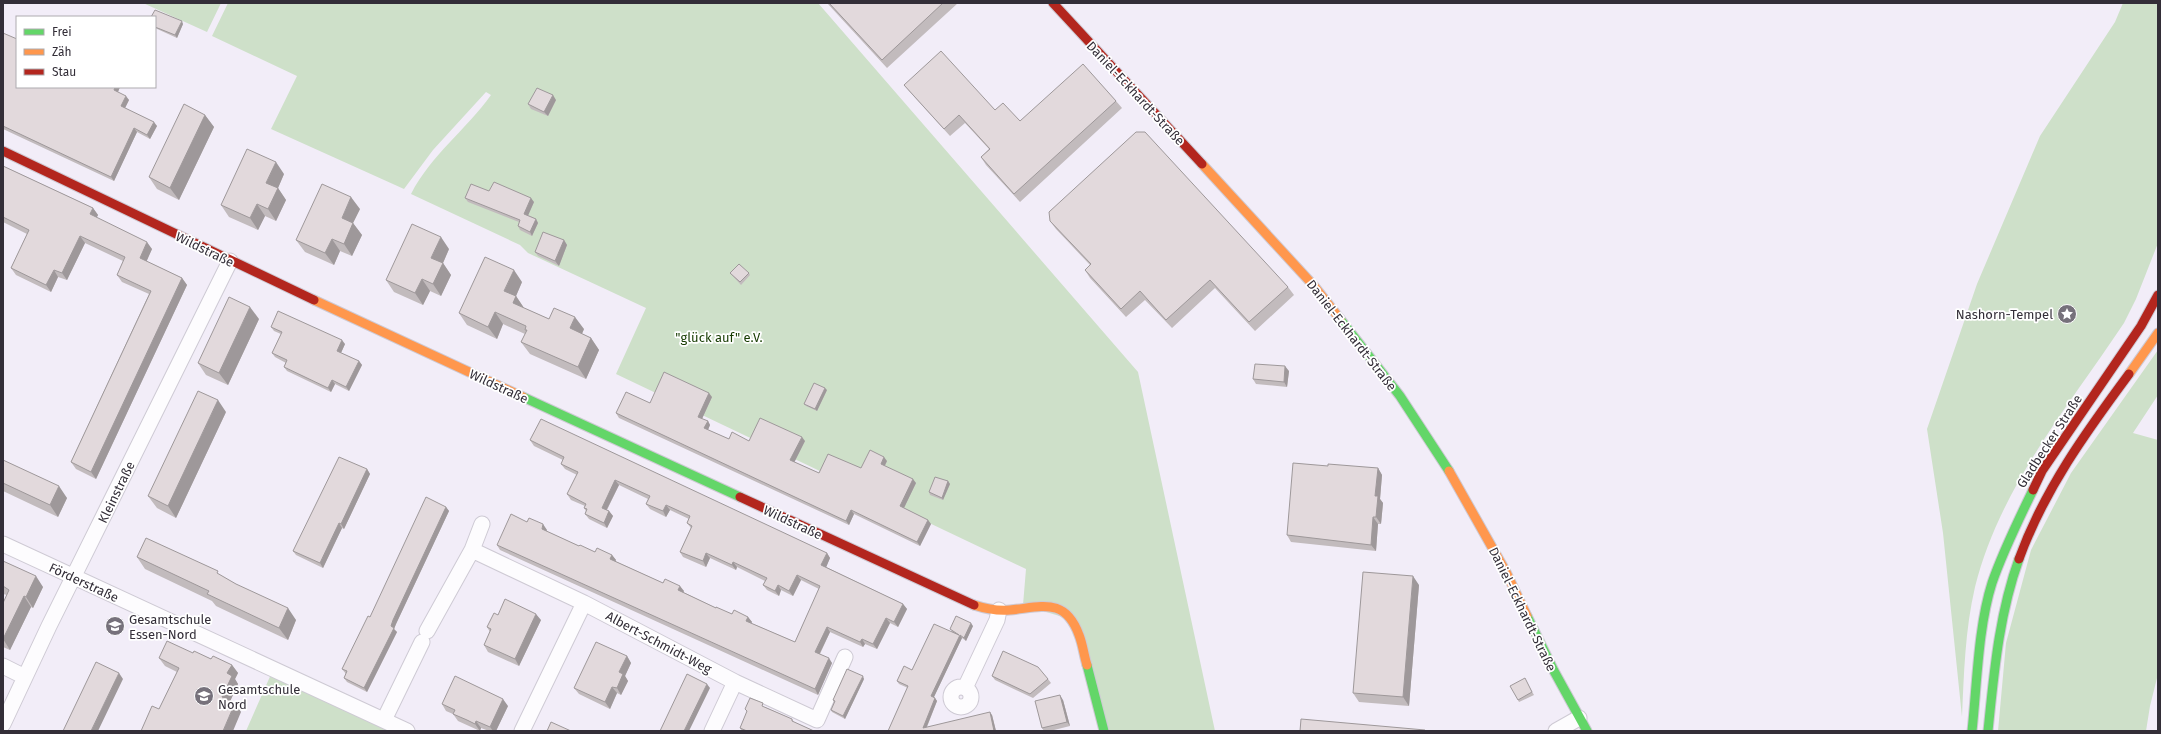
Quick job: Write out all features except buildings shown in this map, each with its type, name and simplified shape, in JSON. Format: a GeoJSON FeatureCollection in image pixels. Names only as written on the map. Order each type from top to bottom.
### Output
{"type":"FeatureCollection","features":[{"type":"Feature","properties":{"kind":"street","name":"Daniel-Eckhardt-Straße"},"geometry":{"type":"LineString","coordinates":[[1053,3],[1314,286],[1400,396],[1439,454],[1476,515],[1587,731]]}},
{"type":"Feature","properties":{"kind":"street","name":"Wildstraße"},"geometry":{"type":"LineString","coordinates":[[3,151],[230,261],[961,600],[980,607],[999,610],[1045,605],[1064,611],[1074,623],[1079,635],[1104,731]]}},
{"type":"Feature","properties":{"kind":"street","name":"Kleinstraße"},"geometry":{"type":"LineString","coordinates":[[3,724],[230,261]]}},
{"type":"Feature","properties":{"kind":"street","name":"Gladbecker Straße"},"geometry":{"type":"LineString","coordinates":[[1972,731],[1984,623],[1992,584],[2007,543],[2042,471],[2141,326],[2158,295]]}},
{"type":"Feature","properties":{"kind":"street","name":"Gladbecker Straße"},"geometry":{"type":"LineString","coordinates":[[1988,731],[2000,625],[2013,576],[2025,541],[2047,495],[2073,453],[2158,333]]}},
{"type":"Feature","properties":{"kind":"street"},"geometry":{"type":"LineString","coordinates":[[384,720],[424,636],[472,550],[482,524]]}},
{"type":"Feature","properties":{"kind":"street","name":"Förderstraße"},"geometry":{"type":"LineString","coordinates":[[3,544],[407,731]]}},
{"type":"Feature","properties":{"kind":"street","name":"Albert-Schmidt-Weg"},"geometry":{"type":"LineString","coordinates":[[472,550],[584,603],[735,682],[817,720],[846,657]]}},
{"type":"Feature","properties":{"kind":"street"},"geometry":{"type":"LineString","coordinates":[[522,731],[584,603]]}},
{"type":"Feature","properties":{"kind":"street"},"geometry":{"type":"LineString","coordinates":[[965,688],[997,620],[999,610]]}},
{"type":"Feature","properties":{"kind":"street"},"geometry":{"type":"LineString","coordinates":[[3,666],[26,676]]}},
{"type":"Feature","properties":{"kind":"street"},"geometry":{"type":"LineString","coordinates":[[712,731],[735,682]]}},
{"type":"Feature","properties":{"kind":"street"},"geometry":{"type":"LineString","coordinates":[[1556,731],[1579,718]]}},
{"type":"Feature","properties":{"kind":"green space"},"geometry":{"type":"Polygon","coordinates":[[[143,3],[221,3],[207,32],[143,3]]]}},
{"type":"Feature","properties":{"kind":"green space","name":"\"glück auf\" e.V."},"geometry":{"type":"Polygon","coordinates":[[[228,3],[818,3],[1138,372],[1215,731],[1105,731],[1076,621],[1023,605],[1026,569],[616,374],[646,308],[528,253],[520,245],[411,194],[428,167],[471,120],[491,95],[486,92],[433,150],[404,189],[271,129],[297,76],[212,36],[228,3]]]}},
{"type":"Feature","properties":{"kind":"green space"},"geometry":{"type":"Polygon","coordinates":[[[2123,3],[2158,3],[2158,243],[2136,299],[2124,323],[2038,449],[2018,482],[2001,515],[1986,550],[1975,587],[1969,619],[1962,717],[1943,533],[1927,429],[1977,284],[2040,136],[2115,22],[2123,3]]]}},
{"type":"Feature","properties":{"kind":"green space"},"geometry":{"type":"Polygon","coordinates":[[[2158,350],[2158,395],[2133,433],[2158,440],[2158,674],[2150,706],[2146,731],[1998,731],[2006,643],[2031,550],[2071,473],[2158,350]]]}},
{"type":"Feature","properties":{"kind":"green space"},"geometry":{"type":"Polygon","coordinates":[[[272,672],[401,731],[246,731],[272,672]]]}},
{"type":"Feature","properties":{"kind":"traffic: fast"},"geometry":{"type":"LineString","coordinates":[[1340,319],[1400,396],[1449,471]]}},
{"type":"Feature","properties":{"kind":"traffic: fast"},"geometry":{"type":"LineString","coordinates":[[523,397],[740,497]]}},
{"type":"Feature","properties":{"kind":"traffic: fast"},"geometry":{"type":"LineString","coordinates":[[1972,731],[1981,637],[1987,600],[2001,559],[2033,490]]}},
{"type":"Feature","properties":{"kind":"traffic: fast"},"geometry":{"type":"LineString","coordinates":[[1988,731],[1998,644],[2012,580],[2019,559]]}},
{"type":"Feature","properties":{"kind":"traffic: fast"},"geometry":{"type":"LineString","coordinates":[[1527,616],[1554,671],[1587,731]]}},
{"type":"Feature","properties":{"kind":"traffic: fast"},"geometry":{"type":"LineString","coordinates":[[1087,665],[1104,731]]}},
{"type":"Feature","properties":{"kind":"traffic: slow"},"geometry":{"type":"LineString","coordinates":[[1202,164],[1314,286],[1340,319]]}},
{"type":"Feature","properties":{"kind":"traffic: slow"},"geometry":{"type":"LineString","coordinates":[[314,300],[523,397]]}},
{"type":"Feature","properties":{"kind":"traffic: slow"},"geometry":{"type":"LineString","coordinates":[[2129,374],[2158,333]]}},
{"type":"Feature","properties":{"kind":"traffic: slow"},"geometry":{"type":"LineString","coordinates":[[1449,471],[1506,572],[1527,616]]}},
{"type":"Feature","properties":{"kind":"traffic: slow"},"geometry":{"type":"LineString","coordinates":[[974,605],[988,609],[1001,610],[1032,607],[1051,607],[1059,610],[1067,615],[1073,623],[1080,639],[1087,665]]}},
{"type":"Feature","properties":{"kind":"traffic: jam"},"geometry":{"type":"LineString","coordinates":[[1053,3],[1202,164]]}},
{"type":"Feature","properties":{"kind":"traffic: jam"},"geometry":{"type":"LineString","coordinates":[[3,151],[314,300]]}},
{"type":"Feature","properties":{"kind":"traffic: jam"},"geometry":{"type":"LineString","coordinates":[[2033,490],[2042,471],[2141,326],[2158,295]]}},
{"type":"Feature","properties":{"kind":"traffic: jam"},"geometry":{"type":"LineString","coordinates":[[2019,559],[2029,534],[2053,485],[2097,418],[2129,374]]}},
{"type":"Feature","properties":{"kind":"traffic: jam"},"geometry":{"type":"LineString","coordinates":[[740,497],[974,605]]}},
{"type":"Feature","properties":{"kind":"place","name":"Nashorn-Tempel"},"geometry":{"type":"Point","coordinates":[2067,314]}},
{"type":"Feature","properties":{"kind":"place","name":"Gesamtschule Essen-Nord"},"geometry":{"type":"Point","coordinates":[115,626]}},
{"type":"Feature","properties":{"kind":"place","name":"Gesamtschule Nord"},"geometry":{"type":"Point","coordinates":[204,696]}}]}
